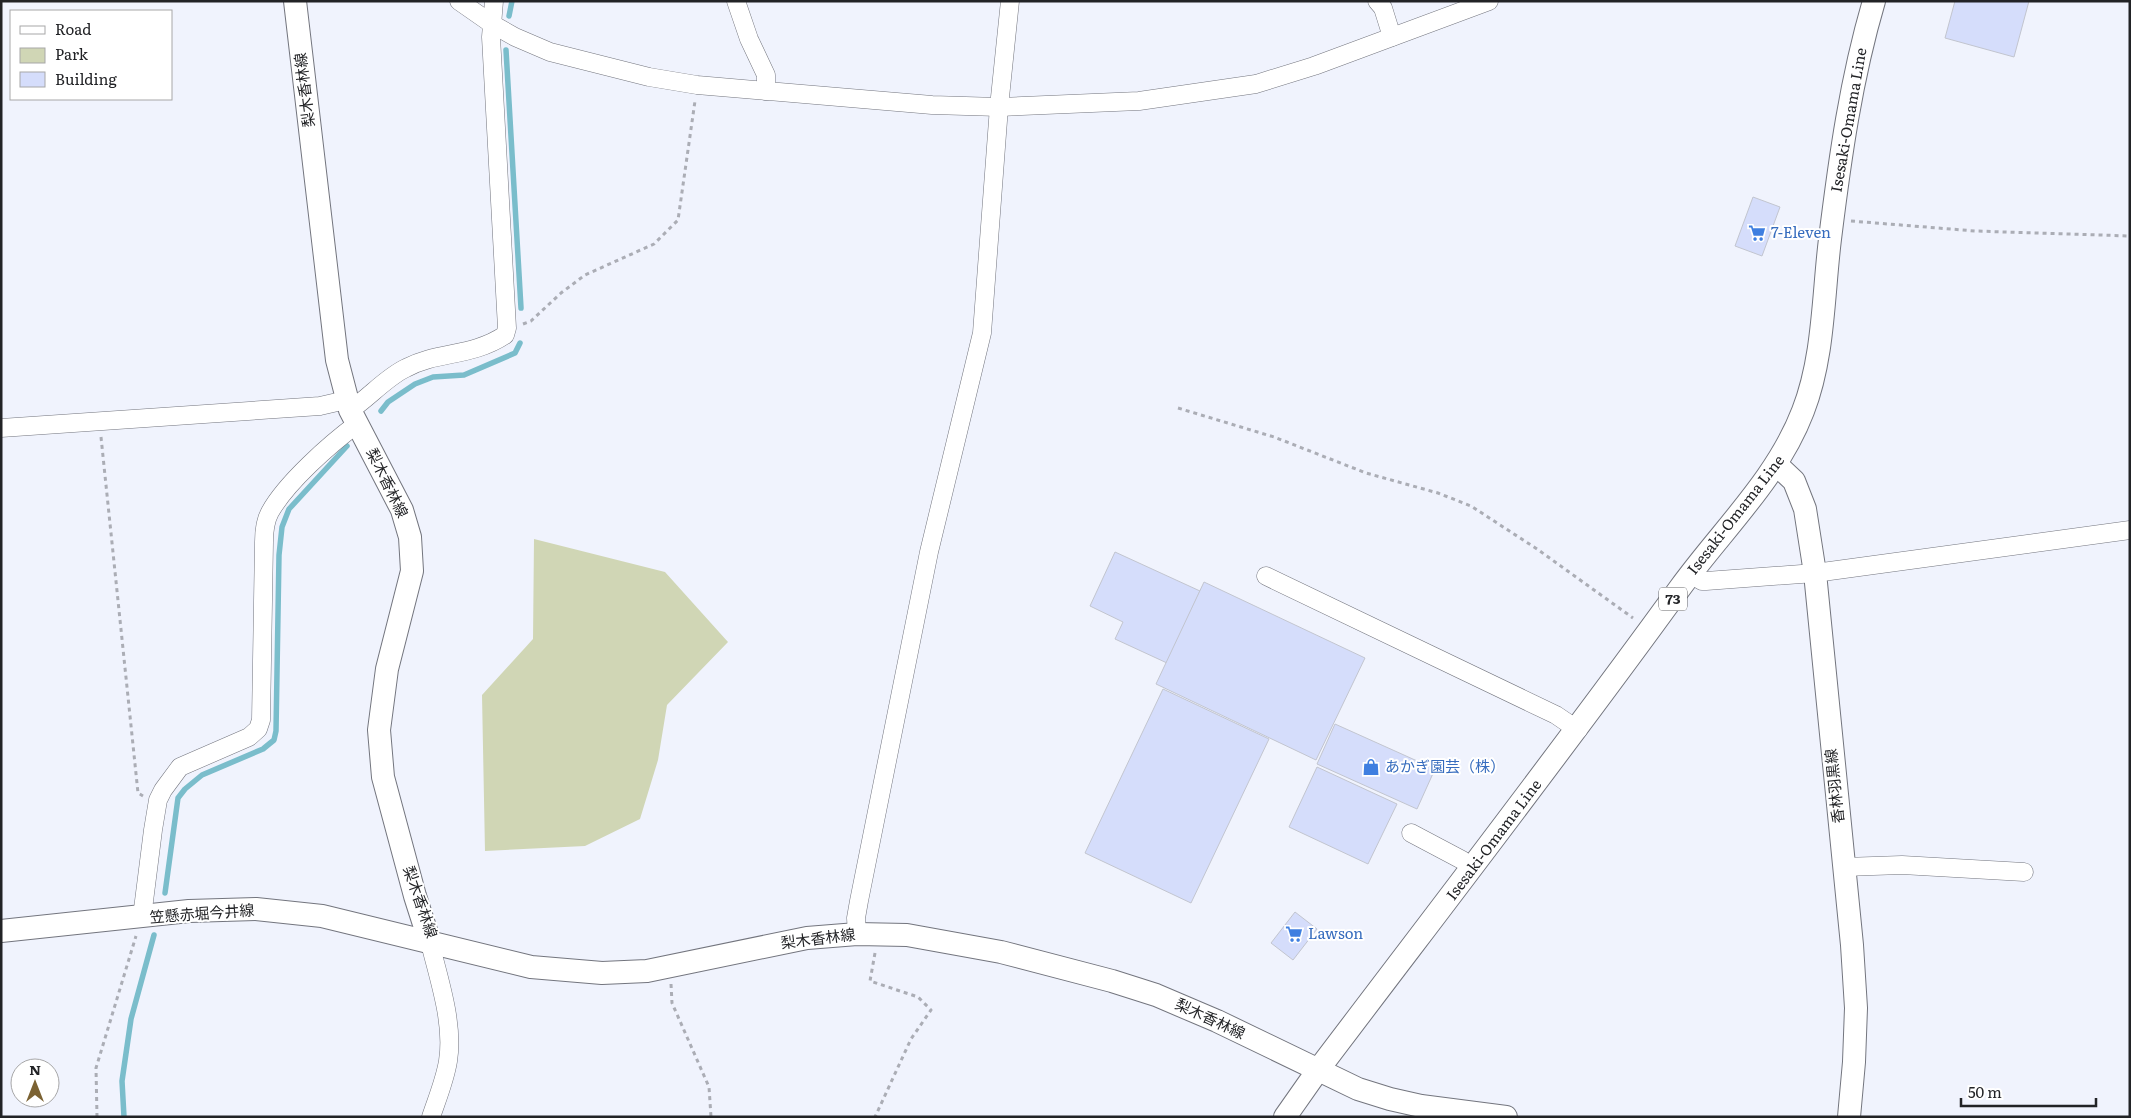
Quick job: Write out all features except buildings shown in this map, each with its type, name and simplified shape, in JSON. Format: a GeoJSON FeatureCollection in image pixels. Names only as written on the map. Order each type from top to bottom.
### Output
{"type":"FeatureCollection","features":[{"type":"Feature","properties":{"kind":"main road","name":"梨木香林線"},"geometry":{"type":"LineString","coordinates":[[295,1],[333,334],[351,411],[402,510],[410,537],[412,571],[387,669],[379,730],[383,777],[415,896],[430,943],[531,967],[570,972],[625,973],[670,966],[807,938],[868,934],[907,935],[944,940],[1001,952],[1112,981],[1182,1005],[1318,1070]]}},
{"type":"Feature","properties":{"kind":"main road","name":"Isesaki-Omama Line"},"geometry":{"type":"LineString","coordinates":[[1285,1117],[1318,1070],[1578,730],[1690,574],[1777,465],[1796,429],[1814,377],[1842,144],[1854,79],[1874,1]]}},
{"type":"Feature","properties":{"kind":"main road","name":"香林羽黒線"},"geometry":{"type":"LineString","coordinates":[[1777,465],[1794,481],[1805,509],[1815,574],[1852,945],[1856,1008],[1849,1117]]}},
{"type":"Feature","properties":{"kind":"main road","name":"笠懸赤堀今井線"},"geometry":{"type":"LineString","coordinates":[[1,931],[231,909],[294,912],[322,916],[430,943]]}},
{"type":"Feature","properties":{"kind":"main road"},"geometry":{"type":"LineString","coordinates":[[1318,1070],[1358,1089],[1390,1099],[1421,1106],[1506,1117]]}},
{"type":"Feature","properties":{"kind":"street"},"geometry":{"type":"LineString","coordinates":[[459,1],[492,24],[515,37],[565,56],[649,77],[697,85],[766,91],[932,105],[999,107],[1139,101],[1256,84],[1489,1]]}},
{"type":"Feature","properties":{"kind":"street"},"geometry":{"type":"LineString","coordinates":[[142,918],[158,800],[180,767],[238,743],[254,734],[261,720],[264,542],[267,520],[276,501],[298,478],[351,411],[405,368],[429,360],[478,349],[505,335],[507,328],[497,165],[492,24],[494,1]]}},
{"type":"Feature","properties":{"kind":"street"},"geometry":{"type":"LineString","coordinates":[[736,1],[749,39],[766,75],[766,91]]}},
{"type":"Feature","properties":{"kind":"street"},"geometry":{"type":"LineString","coordinates":[[868,934],[856,918],[859,901],[929,552],[982,333],[999,107],[1010,1]]}},
{"type":"Feature","properties":{"kind":"street"},"geometry":{"type":"LineString","coordinates":[[1377,1],[1383,8],[1392,37]]}},
{"type":"Feature","properties":{"kind":"street"},"geometry":{"type":"LineString","coordinates":[[1,428],[320,406],[351,411]]}},
{"type":"Feature","properties":{"kind":"street"},"geometry":{"type":"LineString","coordinates":[[1690,574],[1702,581],[1706,581],[1815,574],[2130,530]]}},
{"type":"Feature","properties":{"kind":"street"},"geometry":{"type":"LineString","coordinates":[[1266,576],[1556,714],[1578,730]]}},
{"type":"Feature","properties":{"kind":"street"},"geometry":{"type":"LineString","coordinates":[[1411,833],[1462,860],[1472,868]]}},
{"type":"Feature","properties":{"kind":"street"},"geometry":{"type":"LineString","coordinates":[[1844,867],[1902,865],[2024,872]]}},
{"type":"Feature","properties":{"kind":"street"},"geometry":{"type":"LineString","coordinates":[[430,943],[445,1012],[449,1050],[448,1063],[432,1117]]}},
{"type":"Feature","properties":{"kind":"path"},"geometry":{"type":"LineString","coordinates":[[507,328],[531,321],[560,293],[585,275],[654,244],[678,220],[697,85]]}},
{"type":"Feature","properties":{"kind":"path"},"geometry":{"type":"LineString","coordinates":[[1833,219],[1975,231],[2130,236]]}},
{"type":"Feature","properties":{"kind":"path"},"geometry":{"type":"LineString","coordinates":[[1178,408],[1274,437],[1366,473],[1438,493],[1471,506],[1536,549],[1650,630]]}},
{"type":"Feature","properties":{"kind":"path"},"geometry":{"type":"LineString","coordinates":[[99,421],[138,793],[144,797],[158,800]]}},
{"type":"Feature","properties":{"kind":"path"},"geometry":{"type":"LineString","coordinates":[[97,1117],[96,1068],[142,918]]}},
{"type":"Feature","properties":{"kind":"path"},"geometry":{"type":"LineString","coordinates":[[868,934],[870,980],[918,997],[931,1010],[911,1039],[875,1117]]}},
{"type":"Feature","properties":{"kind":"path"},"geometry":{"type":"LineString","coordinates":[[670,966],[672,1003],[709,1087],[711,1117]]}},
{"type":"Feature","properties":{"kind":"green space"},"geometry":{"type":"Polygon","coordinates":[[[534,539],[665,572],[728,642],[667,705],[658,760],[640,819],[585,846],[485,851],[482,695],[533,639],[534,539]]]}},
{"type":"Feature","properties":{"kind":"waterway"},"geometry":{"type":"LineString","coordinates":[[509,16],[512,1]]}},
{"type":"Feature","properties":{"kind":"waterway"},"geometry":{"type":"LineString","coordinates":[[506,50],[521,308]]}},
{"type":"Feature","properties":{"kind":"waterway"},"geometry":{"type":"LineString","coordinates":[[381,411],[388,402],[415,384],[433,377],[464,375],[515,353],[520,343]]}},
{"type":"Feature","properties":{"kind":"waterway"},"geometry":{"type":"LineString","coordinates":[[165,893],[178,798],[185,789],[202,775],[263,749],[274,740],[276,731],[279,555],[282,527],[289,509],[347,446]]}},
{"type":"Feature","properties":{"kind":"waterway"},"geometry":{"type":"LineString","coordinates":[[124,1117],[122,1081],[131,1019],[154,935]]}},
{"type":"Feature","properties":{"kind":"place","name":"7-Eleven"},"geometry":{"type":"Point","coordinates":[1757,233]}},
{"type":"Feature","properties":{"kind":"place","name":"あかぎ園芸（株）"},"geometry":{"type":"Point","coordinates":[1371,767]}},
{"type":"Feature","properties":{"kind":"place","name":"Lawson"},"geometry":{"type":"Point","coordinates":[1294,934]}}]}
